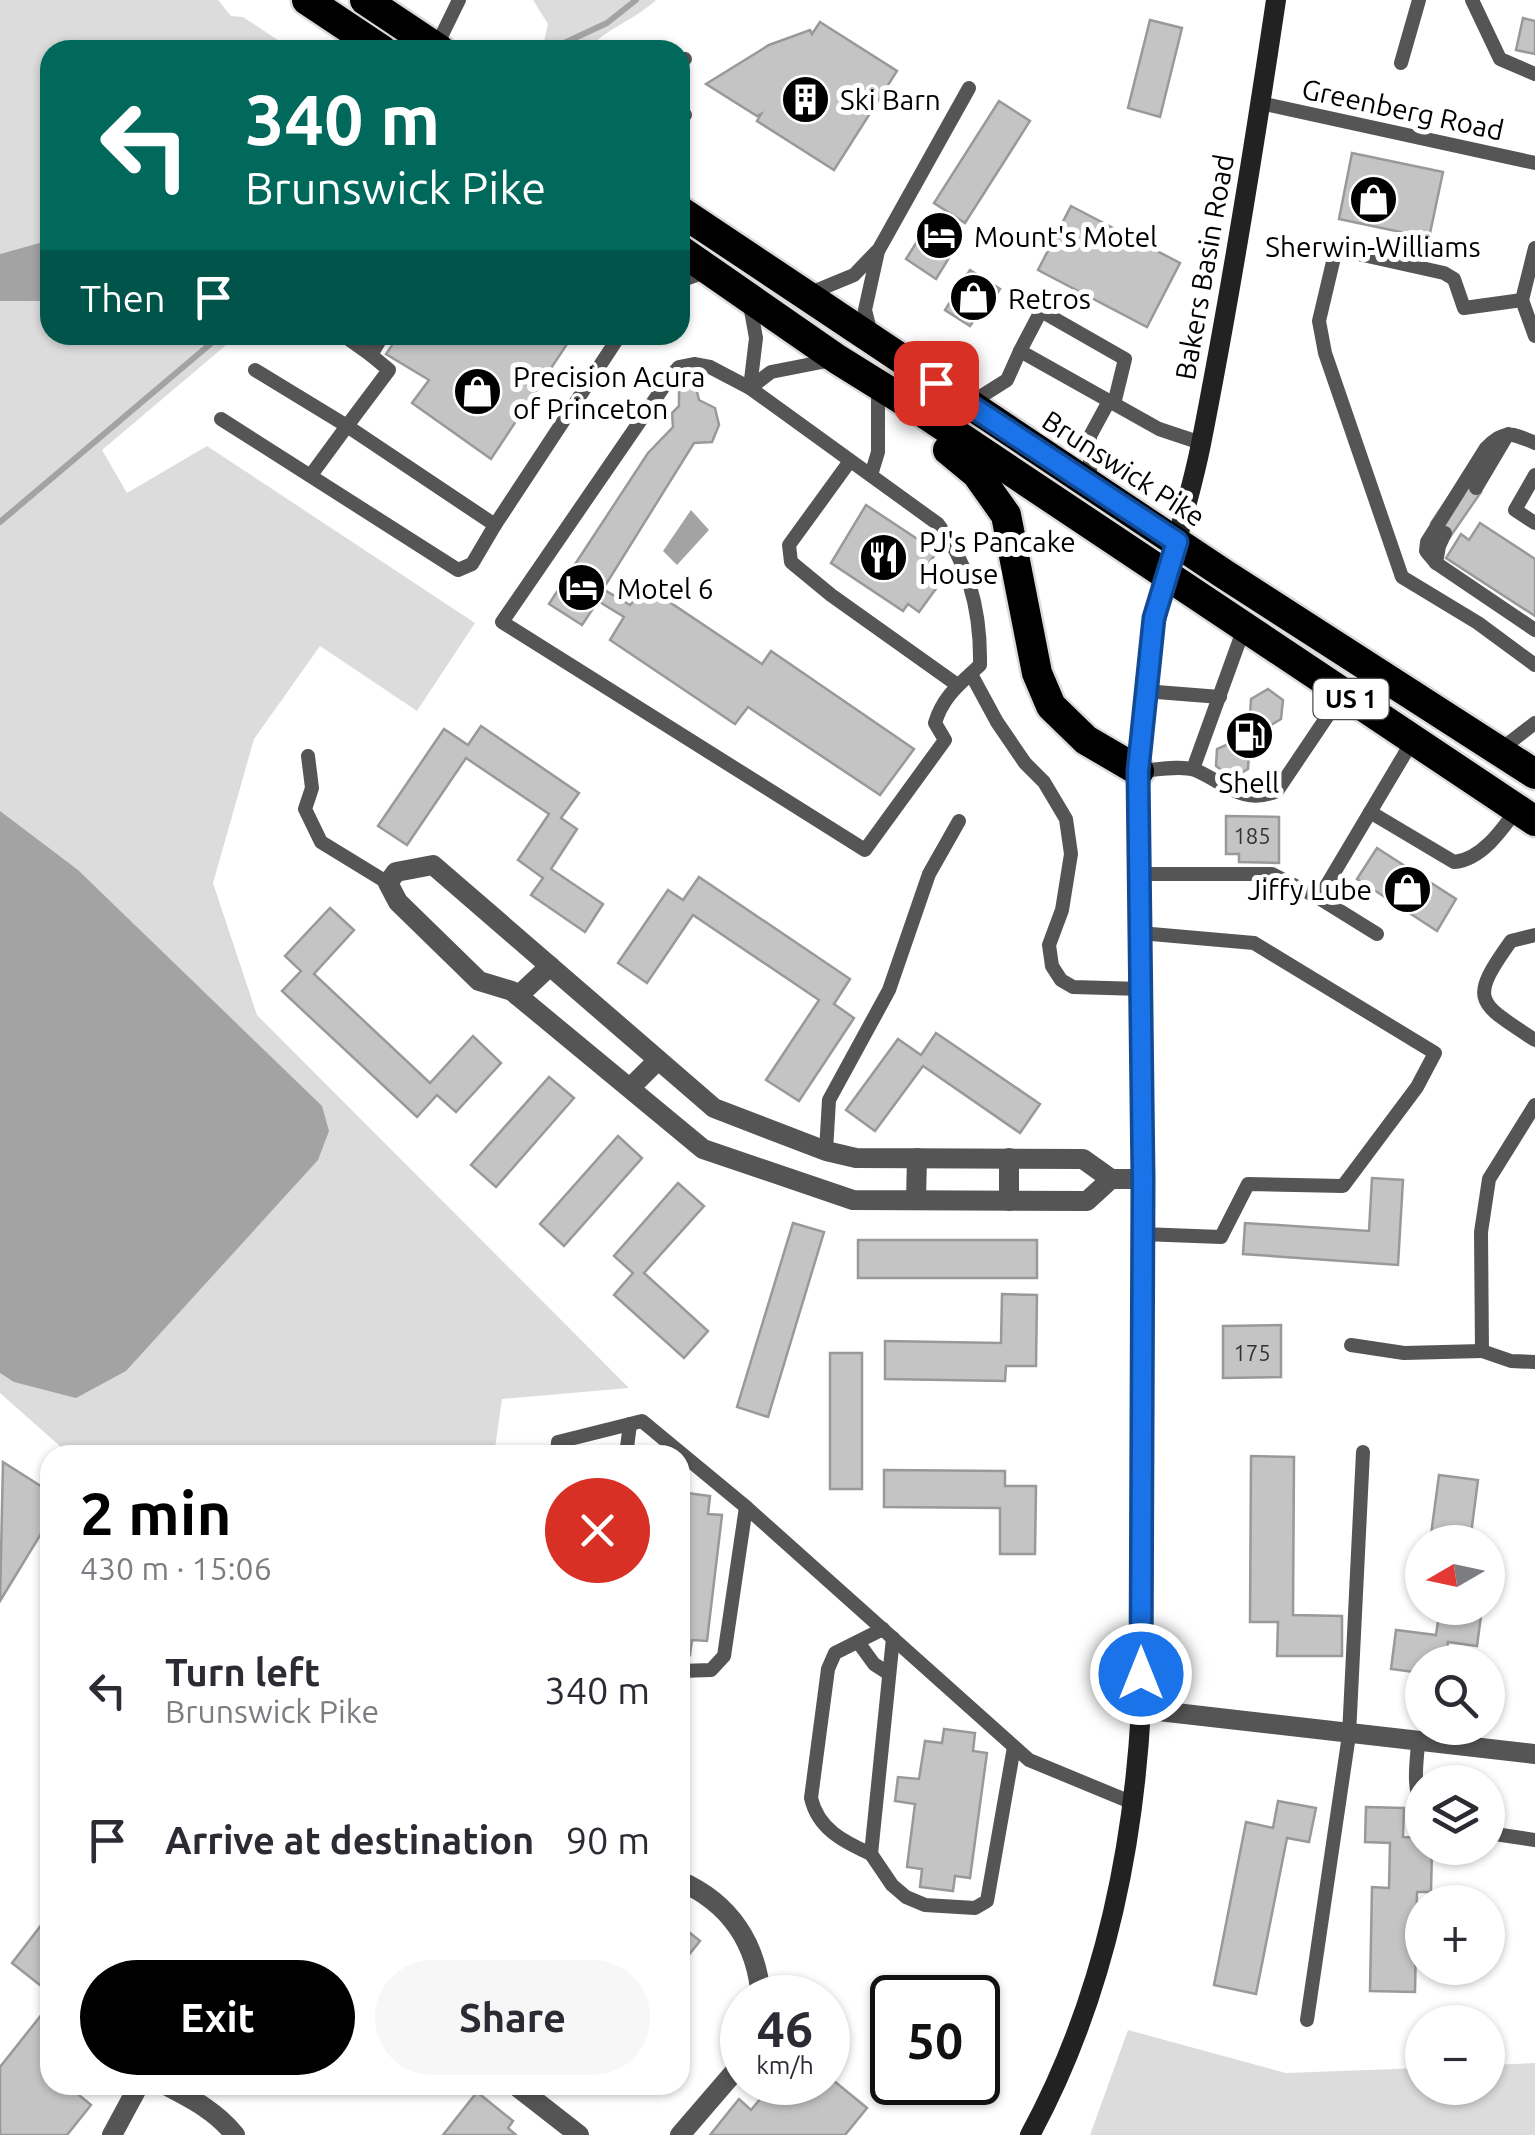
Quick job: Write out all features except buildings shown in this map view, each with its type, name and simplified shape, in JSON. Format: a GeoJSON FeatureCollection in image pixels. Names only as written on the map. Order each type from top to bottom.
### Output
{"type":"FeatureCollection","features":[{"type":"Feature","properties":{"kind":"highway"},"geometry":{"type":"LineString","coordinates":[[307,0],[367,40]]}},
{"type":"Feature","properties":{"kind":"highway"},"geometry":{"type":"LineString","coordinates":[[365,0],[425,40]]}},
{"type":"Feature","properties":{"kind":"highway","name":"Brunswick Pike"},"geometry":{"type":"LineString","coordinates":[[690,218],[1090,486],[1535,774]]}},
{"type":"Feature","properties":{"kind":"highway","name":"US 1"},"geometry":{"type":"LineString","coordinates":[[690,257],[837,359],[928,415],[1526,815]]}},
{"type":"Feature","properties":{"kind":"highway"},"geometry":{"type":"LineString","coordinates":[[837,359],[978,474],[992,491],[1010,528],[1033,657],[1046,698],[1076,732],[1138,771]]}},
{"type":"Feature","properties":{"kind":"main road","name":"Bakers Basin Road"},"geometry":{"type":"LineString","coordinates":[[1030,2135],[1068,2054],[1092,1990],[1112,1924],[1133,1803],[1141,1709],[1143,1179],[1138,771],[1144,691],[1154,618],[1201,443],[1276,0]]}},
{"type":"Feature","properties":{"kind":"street"},"geometry":{"type":"LineString","coordinates":[[1111,1180],[1088,1201],[852,1200],[703,1149],[518,996],[479,981],[398,902],[388,882],[396,872],[434,865],[714,1108],[826,1151],[856,1158],[1083,1159],[1111,1180],[1143,1179]]}},
{"type":"Feature","properties":{"kind":"street"},"geometry":{"type":"LineString","coordinates":[[518,996],[550,966]]}},
{"type":"Feature","properties":{"kind":"street"},"geometry":{"type":"LineString","coordinates":[[630,1088],[658,1060]]}},
{"type":"Feature","properties":{"kind":"street"},"geometry":{"type":"LineString","coordinates":[[823,1190],[826,1151]]}},
{"type":"Feature","properties":{"kind":"street"},"geometry":{"type":"LineString","coordinates":[[916,1200],[917,1158]]}},
{"type":"Feature","properties":{"kind":"street"},"geometry":{"type":"LineString","coordinates":[[1009,1158],[1009,1201]]}},
{"type":"Feature","properties":{"kind":"street"},"geometry":{"type":"LineString","coordinates":[[1141,1709],[1405,1741]]}},
{"type":"Feature","properties":{"kind":"street"},"geometry":{"type":"LineString","coordinates":[[1447,1745],[1535,1754]]}},
{"type":"Feature","properties":{"kind":"street"},"geometry":{"type":"LineString","coordinates":[[690,1886],[714,1901],[741,1930],[752,1951],[757,1975]]}},
{"type":"Feature","properties":{"kind":"street"},"geometry":{"type":"LineString","coordinates":[[680,2135],[720,2089]]}},
{"type":"Feature","properties":{"kind":"street"},"geometry":{"type":"LineString","coordinates":[[112,2135],[133,2095]]}},
{"type":"Feature","properties":{"kind":"street"},"geometry":{"type":"LineString","coordinates":[[185,2095],[220,2118],[235,2135]]}},
{"type":"Feature","properties":{"kind":"street"},"geometry":{"type":"LineString","coordinates":[[528,2095],[579,2135]]}},
{"type":"Feature","properties":{"kind":"lane"},"geometry":{"type":"LineString","coordinates":[[442,40],[459,0]]}},
{"type":"Feature","properties":{"kind":"lane"},"geometry":{"type":"LineString","coordinates":[[1401,63],[1419,0]]}},
{"type":"Feature","properties":{"kind":"lane"},"geometry":{"type":"LineString","coordinates":[[1472,0],[1500,59],[1535,74]]}},
{"type":"Feature","properties":{"kind":"lane"},"geometry":{"type":"LineString","coordinates":[[1481,22],[1488,0]]}},
{"type":"Feature","properties":{"kind":"lane"},"geometry":{"type":"LineString","coordinates":[[805,295],[854,275],[878,251],[969,88]]}},
{"type":"Feature","properties":{"kind":"lane","name":"Greenberg Road"},"geometry":{"type":"LineString","coordinates":[[1260,103],[1535,164]]}},
{"type":"Feature","properties":{"kind":"lane"},"geometry":{"type":"LineString","coordinates":[[1522,300],[1464,308],[1454,279],[1444,273],[1336,248],[1319,320],[1325,353],[1402,577],[1478,623],[1535,665]]}},
{"type":"Feature","properties":{"kind":"lane"},"geometry":{"type":"LineString","coordinates":[[1535,248],[1522,300],[1535,336]]}},
{"type":"Feature","properties":{"kind":"lane"},"geometry":{"type":"LineString","coordinates":[[872,340],[865,310],[878,251]]}},
{"type":"Feature","properties":{"kind":"lane"},"geometry":{"type":"LineString","coordinates":[[690,277],[710,270]]}},
{"type":"Feature","properties":{"kind":"lane"},"geometry":{"type":"LineString","coordinates":[[747,294],[756,338],[750,388]]}},
{"type":"Feature","properties":{"kind":"lane"},"geometry":{"type":"LineString","coordinates":[[969,404],[1006,380],[1041,312],[1112,350],[1125,359],[1111,402],[1090,436],[1090,486]]}},
{"type":"Feature","properties":{"kind":"lane"},"geometry":{"type":"LineString","coordinates":[[310,475],[389,370],[358,345]]}},
{"type":"Feature","properties":{"kind":"lane"},"geometry":{"type":"LineString","coordinates":[[372,355],[378,345]]}},
{"type":"Feature","properties":{"kind":"lane"},"geometry":{"type":"LineString","coordinates":[[221,418],[458,570],[472,564],[613,345]]}},
{"type":"Feature","properties":{"kind":"lane"},"geometry":{"type":"LineString","coordinates":[[1020,351],[1159,429],[1201,443]]}},
{"type":"Feature","properties":{"kind":"lane"},"geometry":{"type":"LineString","coordinates":[[750,388],[771,372],[837,359]]}},
{"type":"Feature","properties":{"kind":"lane"},"geometry":{"type":"LineString","coordinates":[[679,367],[710,367],[750,388],[850,460],[938,524],[957,548],[969,578],[981,640],[980,665],[956,684],[940,707],[935,723],[945,740],[865,850],[502,622],[679,367]]}},
{"type":"Feature","properties":{"kind":"lane"},"geometry":{"type":"LineString","coordinates":[[255,370],[495,525]]}},
{"type":"Feature","properties":{"kind":"lane"},"geometry":{"type":"LineString","coordinates":[[871,475],[878,452],[878,392]]}},
{"type":"Feature","properties":{"kind":"lane"},"geometry":{"type":"LineString","coordinates":[[1535,443],[1508,433],[1497,436],[1427,542],[1426,551],[1436,564],[1535,630]]}},
{"type":"Feature","properties":{"kind":"lane"},"geometry":{"type":"LineString","coordinates":[[1476,488],[1508,433]]}},
{"type":"Feature","properties":{"kind":"lane"},"geometry":{"type":"LineString","coordinates":[[850,460],[789,545],[791,562],[830,595],[956,684]]}},
{"type":"Feature","properties":{"kind":"lane"},"geometry":{"type":"LineString","coordinates":[[1535,475],[1514,510],[1535,524]]}},
{"type":"Feature","properties":{"kind":"lane"},"geometry":{"type":"LineString","coordinates":[[1436,564],[1438,546],[1445,533]]}},
{"type":"Feature","properties":{"kind":"lane"},"geometry":{"type":"LineString","coordinates":[[1192,769],[1244,628]]}},
{"type":"Feature","properties":{"kind":"lane"},"geometry":{"type":"LineString","coordinates":[[971,674],[997,722],[1025,763],[1044,782],[1066,819],[1071,854],[1062,910],[1050,945],[1052,966],[1061,980],[1074,988],[1141,990]]}},
{"type":"Feature","properties":{"kind":"lane"},"geometry":{"type":"LineString","coordinates":[[1144,691],[1220,696]]}},
{"type":"Feature","properties":{"kind":"lane"},"geometry":{"type":"LineString","coordinates":[[1138,771],[1192,769],[1234,793],[1263,797],[1276,791],[1342,693]]}},
{"type":"Feature","properties":{"kind":"lane"},"geometry":{"type":"LineString","coordinates":[[1500,750],[1535,723]]}},
{"type":"Feature","properties":{"kind":"lane"},"geometry":{"type":"LineString","coordinates":[[1319,898],[1413,740]]}},
{"type":"Feature","properties":{"kind":"lane"},"geometry":{"type":"LineString","coordinates":[[308,756],[312,788],[305,808],[321,842],[388,882]]}},
{"type":"Feature","properties":{"kind":"lane"},"geometry":{"type":"LineString","coordinates":[[1370,812],[1454,862],[1464,861],[1526,815]]}},
{"type":"Feature","properties":{"kind":"lane"},"geometry":{"type":"LineString","coordinates":[[826,1151],[829,1100],[889,990],[929,874],[960,821]]}},
{"type":"Feature","properties":{"kind":"lane"},"geometry":{"type":"LineString","coordinates":[[1139,874],[1272,874],[1376,934]]}},
{"type":"Feature","properties":{"kind":"lane"},"geometry":{"type":"LineString","coordinates":[[1140,933],[1254,943],[1435,1053],[1417,1087],[1343,1186],[1248,1184],[1221,1237],[1142,1234]]}},
{"type":"Feature","properties":{"kind":"lane"},"geometry":{"type":"LineString","coordinates":[[1535,935],[1510,941],[1486,976],[1483,994],[1492,1012],[1535,1040]]}},
{"type":"Feature","properties":{"kind":"lane"},"geometry":{"type":"LineString","coordinates":[[1482,1351],[1481,1232],[1489,1179],[1535,1105]]}},
{"type":"Feature","properties":{"kind":"lane"},"geometry":{"type":"LineString","coordinates":[[1351,1345],[1404,1354],[1482,1351],[1511,1361],[1535,1362]]}},
{"type":"Feature","properties":{"kind":"lane"},"geometry":{"type":"LineString","coordinates":[[558,1445],[642,1421],[671,1445]]}},
{"type":"Feature","properties":{"kind":"lane"},"geometry":{"type":"LineString","coordinates":[[627,1445],[630,1424]]}},
{"type":"Feature","properties":{"kind":"lane"},"geometry":{"type":"LineString","coordinates":[[1308,2020],[1348,1734],[1363,1452]]}},
{"type":"Feature","properties":{"kind":"lane"},"geometry":{"type":"LineString","coordinates":[[690,1461],[1028,1760],[1133,1803]]}},
{"type":"Feature","properties":{"kind":"lane"},"geometry":{"type":"LineString","coordinates":[[690,1671],[712,1670],[724,1656],[746,1508]]}},
{"type":"Feature","properties":{"kind":"lane"},"geometry":{"type":"LineString","coordinates":[[888,1634],[835,1653],[828,1669],[811,1798],[814,1812],[822,1822],[844,1842],[870,1854],[892,1885],[906,1897],[925,1905],[975,1908],[986,1901],[1014,1747]]}},
{"type":"Feature","properties":{"kind":"lane"},"geometry":{"type":"LineString","coordinates":[[870,1854],[888,1673],[888,1634]]}},
{"type":"Feature","properties":{"kind":"lane"},"geometry":{"type":"LineString","coordinates":[[858,1642],[874,1664],[888,1673]]}},
{"type":"Feature","properties":{"kind":"lane"},"geometry":{"type":"LineString","coordinates":[[1505,1836],[1535,1840]]}},
{"type":"Feature","properties":{"kind":"shaded area"},"geometry":{"type":"Polygon","coordinates":[[[0,0],[218,0],[231,16],[243,17],[278,40],[40,40],[40,243],[0,254],[0,0]]]}},
{"type":"Feature","properties":{"kind":"shaded area"},"geometry":{"type":"Polygon","coordinates":[[[533,0],[656,0],[598,40],[544,40],[548,24],[533,0]]]}},
{"type":"Feature","properties":{"kind":"shaded area"},"geometry":{"type":"Polygon","coordinates":[[[40,243],[40,301],[0,301],[0,254],[40,243]]]}},
{"type":"Feature","properties":{"kind":"shaded area"},"geometry":{"type":"Polygon","coordinates":[[[0,301],[40,301],[40,345],[226,345],[102,450],[127,493],[207,446],[475,623],[417,711],[320,646],[254,739],[213,883],[257,1015],[629,1388],[502,1399],[495,1445],[59,1445],[0,1393],[0,301]]]}},
{"type":"Feature","properties":{"kind":"shaded area"},"geometry":{"type":"Polygon","coordinates":[[[691,510],[709,530],[677,565],[663,551],[691,510]]]}},
{"type":"Feature","properties":{"kind":"shaded area"},"geometry":{"type":"Polygon","coordinates":[[[0,811],[78,870],[322,1106],[329,1131],[318,1160],[126,1371],[76,1398],[14,1382],[0,1373],[0,811]]]}},
{"type":"Feature","properties":{"kind":"shaded area"},"geometry":{"type":"Polygon","coordinates":[[[1128,2030],[1286,2073],[1405,2069],[1405,2105],[1505,2105],[1505,2064],[1535,2063],[1535,2135],[1090,2135],[1128,2030]]]}},
{"type":"Feature","properties":{"kind":"waterway"},"geometry":{"type":"LineString","coordinates":[[570,40],[607,23],[636,0]]}},
{"type":"Feature","properties":{"kind":"waterway"},"geometry":{"type":"LineString","coordinates":[[0,522],[209,345]]}},
{"type":"Feature","properties":{"kind":"place","name":"Ski Barn"},"geometry":{"type":"Point","coordinates":[805,99]}},
{"type":"Feature","properties":{"kind":"place","name":"Sherwin-Williams"},"geometry":{"type":"Point","coordinates":[1373,199]}},
{"type":"Feature","properties":{"kind":"place","name":"Mount's Motel"},"geometry":{"type":"Point","coordinates":[939,236]}},
{"type":"Feature","properties":{"kind":"place","name":"Retros"},"geometry":{"type":"Point","coordinates":[973,298]}},
{"type":"Feature","properties":{"kind":"place","name":"Precision Acura of Princeton"},"geometry":{"type":"Point","coordinates":[478,392]}},
{"type":"Feature","properties":{"kind":"place","name":"PJ's Pancake House"},"geometry":{"type":"Point","coordinates":[884,557]}},
{"type":"Feature","properties":{"kind":"place","name":"Motel 6"},"geometry":{"type":"Point","coordinates":[582,588]}},
{"type":"Feature","properties":{"kind":"place","name":"Shell"},"geometry":{"type":"Point","coordinates":[1249,735]}},
{"type":"Feature","properties":{"kind":"place","name":"Jiffy Lube"},"geometry":{"type":"Point","coordinates":[1407,889]}},
{"type":"Feature","properties":{"kind":"route"},"geometry":{"type":"LineString","coordinates":[[936,383],[1177,542],[1154,618],[1138,771],[1143,1179],[1141,1674]]}}]}
